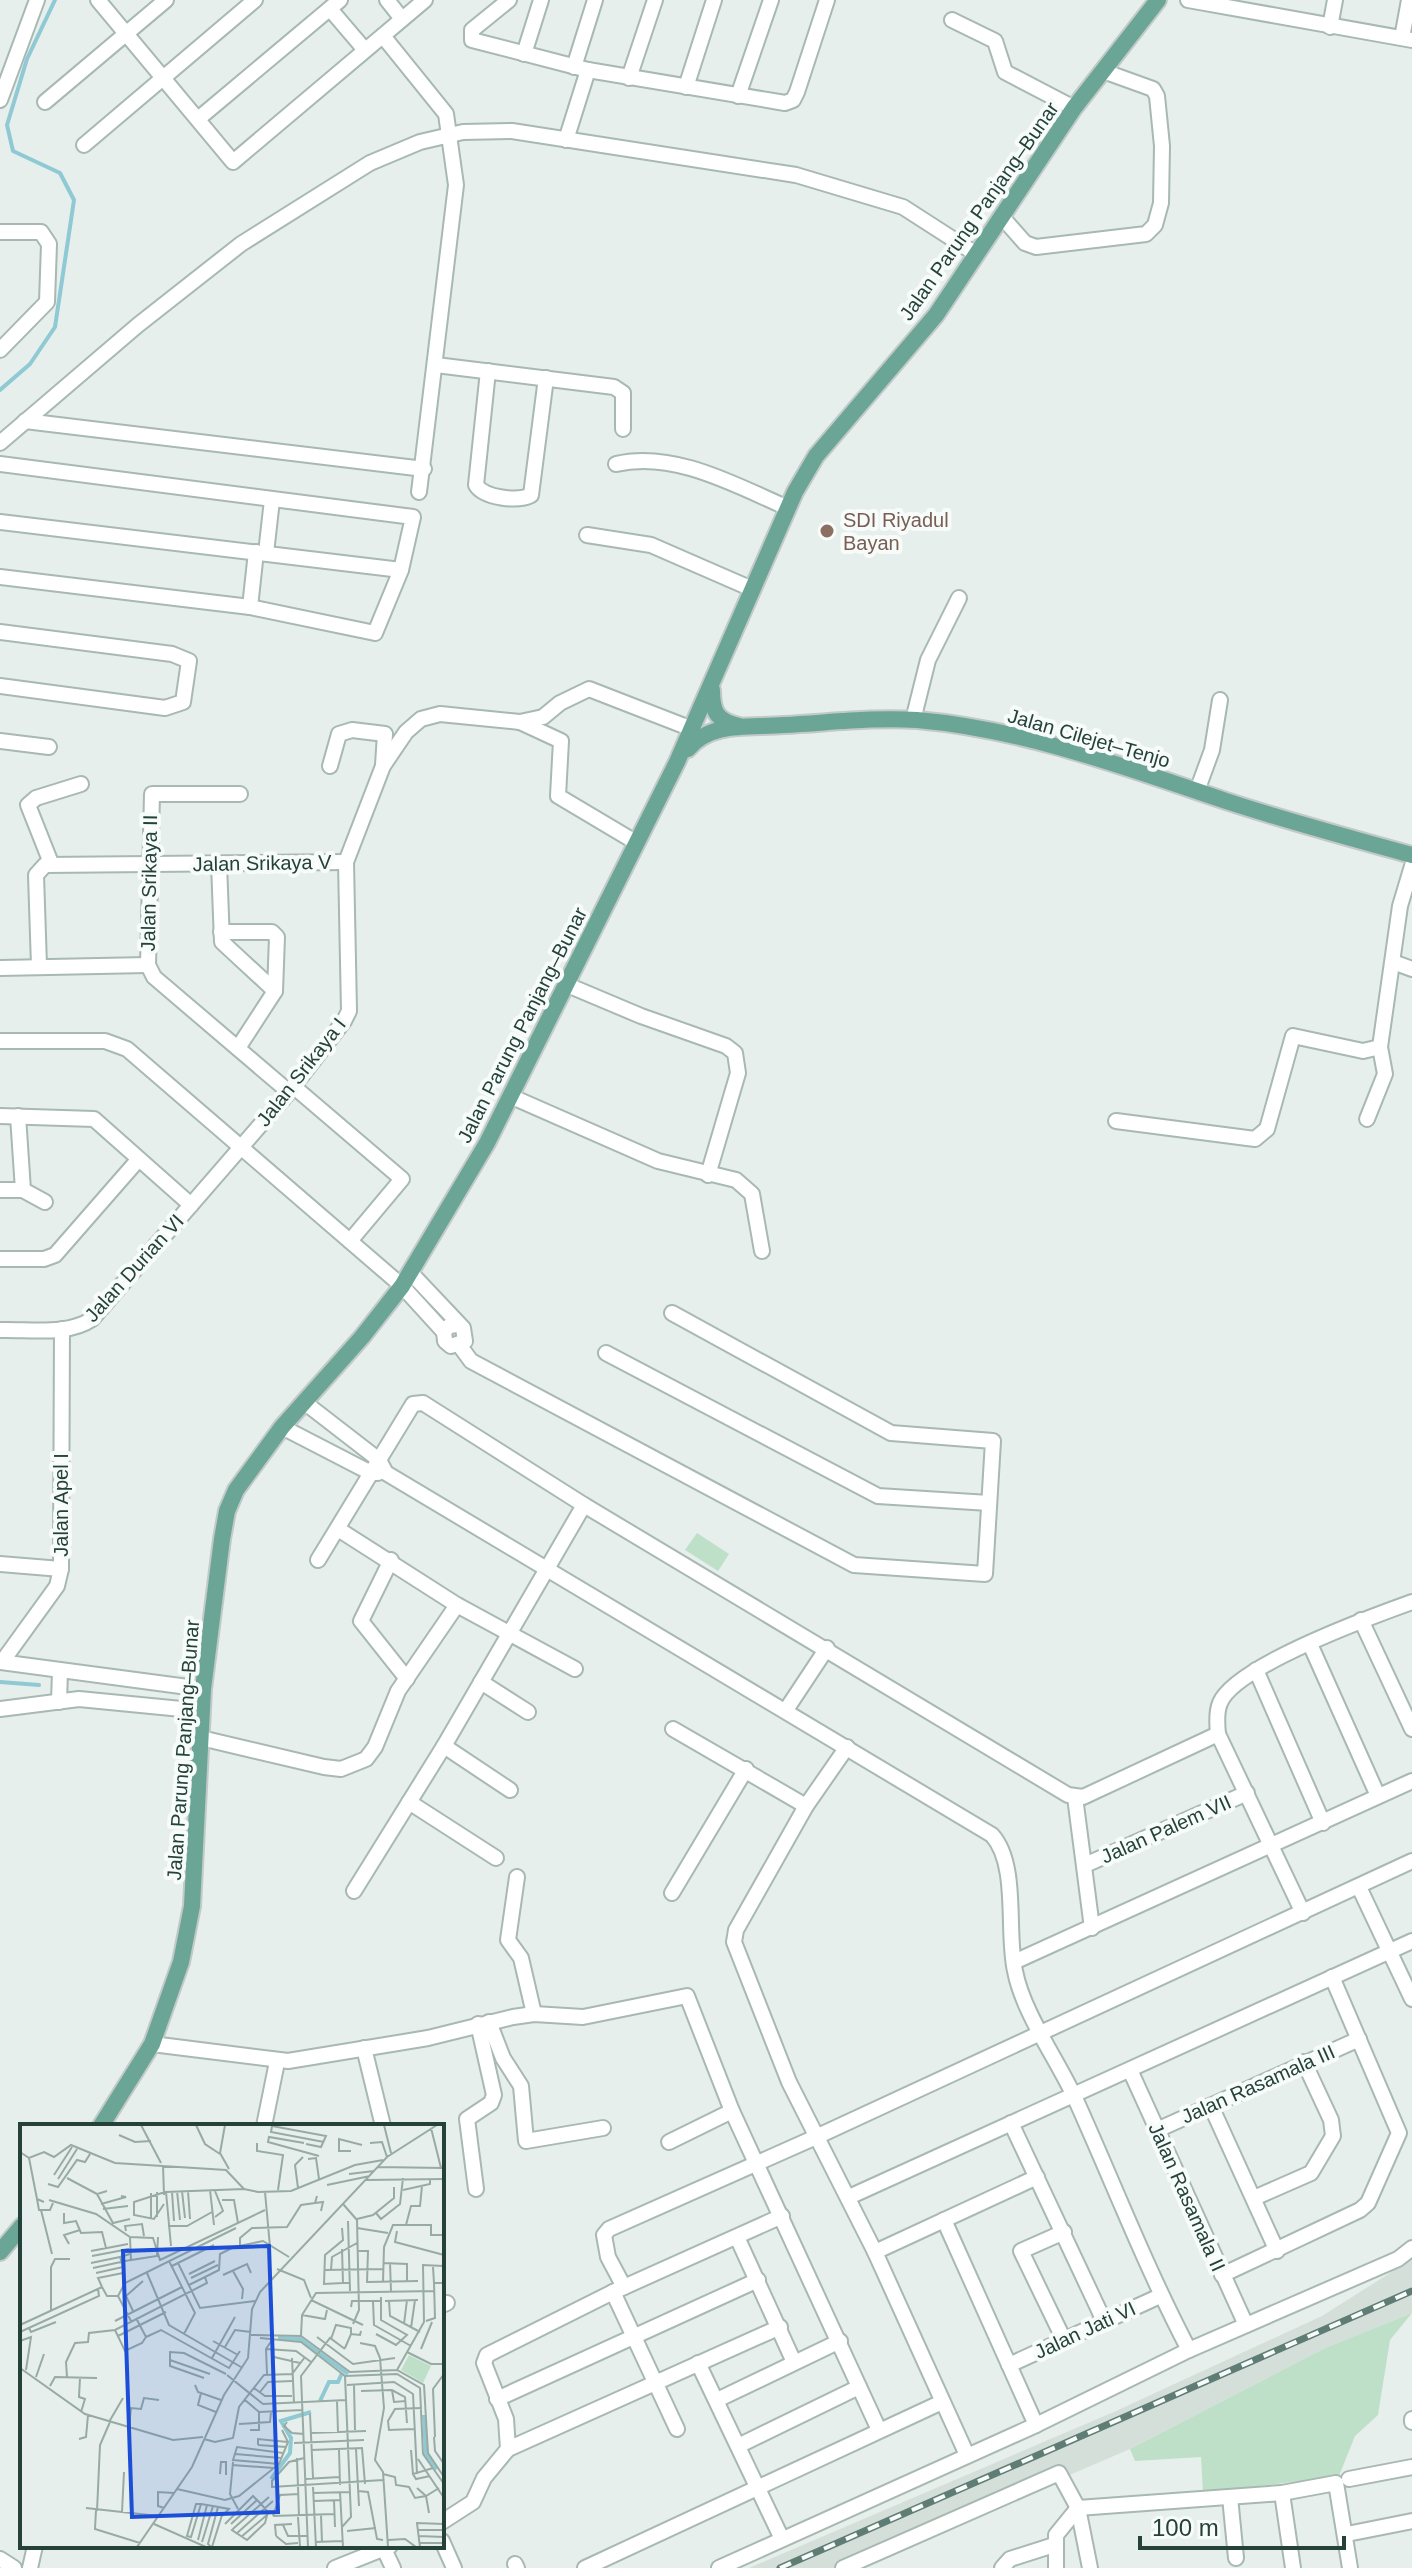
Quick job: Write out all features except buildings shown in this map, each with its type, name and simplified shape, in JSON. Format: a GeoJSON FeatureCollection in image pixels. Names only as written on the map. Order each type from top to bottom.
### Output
{"type":"FeatureCollection","features":[{"type":"Feature","properties":{"kind":"main road","name":"Jalan Parung Panjang–Bunar"},"geometry":{"type":"LineString","coordinates":[[102,2124],[152,2044],[181,1962],[192,1906],[203,1689],[227,1511],[236,1490],[282,1427],[383,1311],[406,1279],[487,1143],[677,762],[788,508],[816,456],[936,315],[1074,108],[1158,0]]}},
{"type":"Feature","properties":{"kind":"main road"},"geometry":{"type":"LineString","coordinates":[[712,687],[713,711],[720,719],[745,727]]}},
{"type":"Feature","properties":{"kind":"main road","name":"Jalan Cilejet–Tenjo"},"geometry":{"type":"LineString","coordinates":[[677,762],[697,737],[711,731],[913,720],[1010,734],[1412,855]]}},
{"type":"Feature","properties":{"kind":"main road"},"geometry":{"type":"LineString","coordinates":[[0,2252],[20,2228]]}},
{"type":"Feature","properties":{"kind":"street"},"geometry":{"type":"LineString","coordinates":[[0,100],[37,0]]}},
{"type":"Feature","properties":{"kind":"street"},"geometry":{"type":"LineString","coordinates":[[98,0],[233,162],[425,0]]}},
{"type":"Feature","properties":{"kind":"street"},"geometry":{"type":"LineString","coordinates":[[45,102],[166,0]]}},
{"type":"Feature","properties":{"kind":"street"},"geometry":{"type":"LineString","coordinates":[[84,145],[255,0]]}},
{"type":"Feature","properties":{"kind":"street"},"geometry":{"type":"LineString","coordinates":[[387,0],[402,19]]}},
{"type":"Feature","properties":{"kind":"street"},"geometry":{"type":"LineString","coordinates":[[509,0],[472,30],[471,38],[581,69],[785,103],[793,100],[827,0]]}},
{"type":"Feature","properties":{"kind":"street"},"geometry":{"type":"LineString","coordinates":[[524,54],[541,0]]}},
{"type":"Feature","properties":{"kind":"street"},"geometry":{"type":"LineString","coordinates":[[566,140],[595,0]]}},
{"type":"Feature","properties":{"kind":"street"},"geometry":{"type":"LineString","coordinates":[[629,78],[655,0]]}},
{"type":"Feature","properties":{"kind":"street"},"geometry":{"type":"LineString","coordinates":[[686,87],[714,0]]}},
{"type":"Feature","properties":{"kind":"street"},"geometry":{"type":"LineString","coordinates":[[738,96],[771,0]]}},
{"type":"Feature","properties":{"kind":"street"},"geometry":{"type":"LineString","coordinates":[[1188,0],[1407,39],[1409,0]]}},
{"type":"Feature","properties":{"kind":"street"},"geometry":{"type":"LineString","coordinates":[[1330,27],[1335,0]]}},
{"type":"Feature","properties":{"kind":"street"},"geometry":{"type":"LineString","coordinates":[[198,119],[335,4],[365,50]]}},
{"type":"Feature","properties":{"kind":"street"},"geometry":{"type":"LineString","coordinates":[[952,20],[995,41],[1005,72],[1074,108]]}},
{"type":"Feature","properties":{"kind":"street"},"geometry":{"type":"LineString","coordinates":[[383,36],[446,114],[456,185],[419,492]]}},
{"type":"Feature","properties":{"kind":"street"},"geometry":{"type":"LineString","coordinates":[[1002,217],[1025,243],[1036,247],[1098,238],[1135,237],[1146,234],[1155,225],[1163,179],[1157,96],[1153,89],[1103,71]]}},
{"type":"Feature","properties":{"kind":"street"},"geometry":{"type":"LineString","coordinates":[[0,443],[138,325],[241,244],[370,163],[420,142],[451,135],[512,131],[796,175],[903,207],[976,254]]}},
{"type":"Feature","properties":{"kind":"street"},"geometry":{"type":"LineString","coordinates":[[0,232],[41,232],[49,244],[47,302],[0,350]]}},
{"type":"Feature","properties":{"kind":"street"},"geometry":{"type":"LineString","coordinates":[[436,365],[620,389],[625,400],[623,429]]}},
{"type":"Feature","properties":{"kind":"street"},"geometry":{"type":"LineString","coordinates":[[488,371],[476,485],[484,494],[525,499],[531,495],[546,378]]}},
{"type":"Feature","properties":{"kind":"street"},"geometry":{"type":"LineString","coordinates":[[25,421],[424,469]]}},
{"type":"Feature","properties":{"kind":"street"},"geometry":{"type":"LineString","coordinates":[[616,464],[654,461],[690,470],[716,477],[788,508]]}},
{"type":"Feature","properties":{"kind":"street"},"geometry":{"type":"LineString","coordinates":[[0,464],[413,517],[401,570],[375,633],[250,607],[0,577]]}},
{"type":"Feature","properties":{"kind":"street"},"geometry":{"type":"LineString","coordinates":[[250,607],[272,500]]}},
{"type":"Feature","properties":{"kind":"street"},"geometry":{"type":"LineString","coordinates":[[0,522],[401,570]]}},
{"type":"Feature","properties":{"kind":"street"},"geometry":{"type":"LineString","coordinates":[[587,535],[651,545],[752,589]]}},
{"type":"Feature","properties":{"kind":"street"},"geometry":{"type":"LineString","coordinates":[[913,720],[928,660],[959,598]]}},
{"type":"Feature","properties":{"kind":"street"},"geometry":{"type":"LineString","coordinates":[[0,632],[172,654],[189,661],[190,670],[183,702],[165,708],[0,686]]}},
{"type":"Feature","properties":{"kind":"street"},"geometry":{"type":"LineString","coordinates":[[520,722],[543,717],[560,703],[589,689],[692,729]]}},
{"type":"Feature","properties":{"kind":"street"},"geometry":{"type":"LineString","coordinates":[[1197,791],[1212,750],[1220,700]]}},
{"type":"Feature","properties":{"kind":"street","name":"Jalan Srikaya I"},"geometry":{"type":"LineString","coordinates":[[240,1148],[291,1089],[349,1011],[346,862],[383,766],[406,732],[430,716],[520,722]]}},
{"type":"Feature","properties":{"kind":"street"},"geometry":{"type":"LineString","coordinates":[[520,722],[561,741],[558,796],[637,843]]}},
{"type":"Feature","properties":{"kind":"street"},"geometry":{"type":"LineString","coordinates":[[330,766],[339,734],[352,730],[385,734],[383,766]]}},
{"type":"Feature","properties":{"kind":"street"},"geometry":{"type":"LineString","coordinates":[[0,741],[49,747]]}},
{"type":"Feature","properties":{"kind":"street"},"geometry":{"type":"LineString","coordinates":[[39,966],[36,875],[38,869],[51,863],[28,805],[36,798],[81,784]]}},
{"type":"Feature","properties":{"kind":"street","name":"Jalan Srikaya II"},"geometry":{"type":"LineString","coordinates":[[240,794],[152,794],[148,965],[154,977],[238,1048],[402,1179],[350,1241]]}},
{"type":"Feature","properties":{"kind":"street","name":"Jalan Srikaya V"},"geometry":{"type":"LineString","coordinates":[[51,863],[346,862]]}},
{"type":"Feature","properties":{"kind":"street"},"geometry":{"type":"LineString","coordinates":[[219,864],[221,932],[227,949],[275,991]]}},
{"type":"Feature","properties":{"kind":"street"},"geometry":{"type":"LineString","coordinates":[[1367,1119],[1385,1074],[1380,1047],[1400,906],[1412,866]]}},
{"type":"Feature","properties":{"kind":"street"},"geometry":{"type":"LineString","coordinates":[[221,932],[275,934],[275,991],[238,1048]]}},
{"type":"Feature","properties":{"kind":"street"},"geometry":{"type":"LineString","coordinates":[[1393,962],[1412,969]]}},
{"type":"Feature","properties":{"kind":"street"},"geometry":{"type":"LineString","coordinates":[[0,968],[148,965]]}},
{"type":"Feature","properties":{"kind":"street"},"geometry":{"type":"LineString","coordinates":[[565,984],[641,1016],[726,1046],[735,1053],[738,1073],[708,1175]]}},
{"type":"Feature","properties":{"kind":"street"},"geometry":{"type":"LineString","coordinates":[[1116,1121],[1255,1139],[1267,1129],[1293,1036],[1363,1051],[1380,1047]]}},
{"type":"Feature","properties":{"kind":"street"},"geometry":{"type":"LineString","coordinates":[[0,1041],[105,1041],[117,1044],[350,1241],[406,1279],[451,1328],[466,1334],[460,1346],[471,1361],[854,1565],[985,1574],[993,1441],[891,1433],[672,1313]]}},
{"type":"Feature","properties":{"kind":"street"},"geometry":{"type":"LineString","coordinates":[[510,1096],[631,1151],[708,1175],[736,1180],[752,1194],[762,1251]]}},
{"type":"Feature","properties":{"kind":"street"},"geometry":{"type":"LineString","coordinates":[[0,1116],[94,1119],[191,1205]]}},
{"type":"Feature","properties":{"kind":"street"},"geometry":{"type":"LineString","coordinates":[[18,1116],[23,1190]]}},
{"type":"Feature","properties":{"kind":"street","name":"Jalan Durian VI"},"geometry":{"type":"LineString","coordinates":[[0,1330],[81,1327],[92,1319],[240,1148]]}},
{"type":"Feature","properties":{"kind":"street"},"geometry":{"type":"LineString","coordinates":[[0,1259],[44,1259],[55,1255],[138,1160]]}},
{"type":"Feature","properties":{"kind":"street"},"geometry":{"type":"LineString","coordinates":[[0,1190],[23,1190],[45,1202]]}},
{"type":"Feature","properties":{"kind":"street","name":"Jalan Apel I"},"geometry":{"type":"LineString","coordinates":[[1,1662],[57,1586],[61,1569],[62,1329]]}},
{"type":"Feature","properties":{"kind":"street"},"geometry":{"type":"LineString","coordinates":[[606,1353],[878,1496],[989,1503]]}},
{"type":"Feature","properties":{"kind":"street"},"geometry":{"type":"LineString","coordinates":[[304,1402],[379,1469]]}},
{"type":"Feature","properties":{"kind":"street"},"geometry":{"type":"LineString","coordinates":[[318,1560],[379,1469],[413,1404],[423,1403],[584,1505],[1075,1797],[1083,1797],[1218,1734]]}},
{"type":"Feature","properties":{"kind":"street"},"geometry":{"type":"LineString","coordinates":[[282,1427],[379,1469],[980,1825],[1002,1845],[1016,1976],[1074,2096],[1160,2296],[1189,2350]]}},
{"type":"Feature","properties":{"kind":"street"},"geometry":{"type":"LineString","coordinates":[[354,1891],[444,1746],[584,1505]]}},
{"type":"Feature","properties":{"kind":"street"},"geometry":{"type":"LineString","coordinates":[[338,1529],[391,1560],[457,1605],[575,1669]]}},
{"type":"Feature","properties":{"kind":"street"},"geometry":{"type":"LineString","coordinates":[[391,1560],[361,1621],[407,1679]]}},
{"type":"Feature","properties":{"kind":"street"},"geometry":{"type":"LineString","coordinates":[[0,1564],[61,1569]]}},
{"type":"Feature","properties":{"kind":"street"},"geometry":{"type":"LineString","coordinates":[[1303,1913],[1218,1734],[1220,1702],[1229,1690],[1256,1670],[1361,1620],[1412,1602]]}},
{"type":"Feature","properties":{"kind":"street"},"geometry":{"type":"LineString","coordinates":[[201,1738],[341,1769],[366,1759],[375,1747],[398,1691],[457,1605]]}},
{"type":"Feature","properties":{"kind":"street"},"geometry":{"type":"LineString","coordinates":[[1361,1620],[1412,1729]]}},
{"type":"Feature","properties":{"kind":"street"},"geometry":{"type":"LineString","coordinates":[[1310,1644],[1378,1796]]}},
{"type":"Feature","properties":{"kind":"street"},"geometry":{"type":"LineString","coordinates":[[786,1710],[827,1648]]}},
{"type":"Feature","properties":{"kind":"street"},"geometry":{"type":"LineString","coordinates":[[1,1662],[203,1689]]}},
{"type":"Feature","properties":{"kind":"street"},"geometry":{"type":"LineString","coordinates":[[1256,1670],[1323,1823]]}},
{"type":"Feature","properties":{"kind":"street"},"geometry":{"type":"LineString","coordinates":[[59,1702],[60,1671]]}},
{"type":"Feature","properties":{"kind":"street"},"geometry":{"type":"LineString","coordinates":[[481,1682],[528,1712]]}},
{"type":"Feature","properties":{"kind":"street"},"geometry":{"type":"LineString","coordinates":[[0,1709],[79,1699],[202,1711]]}},
{"type":"Feature","properties":{"kind":"street"},"geometry":{"type":"LineString","coordinates":[[673,1729],[806,1806]]}},
{"type":"Feature","properties":{"kind":"street"},"geometry":{"type":"LineString","coordinates":[[444,1746],[510,1790]]}},
{"type":"Feature","properties":{"kind":"street"},"geometry":{"type":"LineString","coordinates":[[847,1747],[806,1806],[736,1930],[734,1942],[789,2082],[849,2197],[967,2455]]}},
{"type":"Feature","properties":{"kind":"street"},"geometry":{"type":"LineString","coordinates":[[672,1893],[746,1769]]}},
{"type":"Feature","properties":{"kind":"street"},"geometry":{"type":"LineString","coordinates":[[1014,1962],[1412,1781]]}},
{"type":"Feature","properties":{"kind":"street","name":"Jalan Palem VII"},"geometry":{"type":"LineString","coordinates":[[1085,1865],[1247,1793]]}},
{"type":"Feature","properties":{"kind":"street"},"geometry":{"type":"LineString","coordinates":[[1075,1797],[1092,1928]]}},
{"type":"Feature","properties":{"kind":"street"},"geometry":{"type":"LineString","coordinates":[[409,1802],[496,1858]]}},
{"type":"Feature","properties":{"kind":"street"},"geometry":{"type":"LineString","coordinates":[[677,2429],[653,2383],[635,2337],[604,2245],[604,2235],[609,2229],[816,2137],[1412,1861]]}},
{"type":"Feature","properties":{"kind":"street"},"geometry":{"type":"LineString","coordinates":[[517,1877],[508,1940],[521,1958],[534,2014]]}},
{"type":"Feature","properties":{"kind":"street"},"geometry":{"type":"LineString","coordinates":[[1359,1887],[1412,1999]]}},
{"type":"Feature","properties":{"kind":"street"},"geometry":{"type":"LineString","coordinates":[[849,2197],[1412,1941]]}},
{"type":"Feature","properties":{"kind":"street"},"geometry":{"type":"LineString","coordinates":[[1222,2275],[1365,2207],[1399,2133],[1332,1977]]}},
{"type":"Feature","properties":{"kind":"street"},"geometry":{"type":"LineString","coordinates":[[152,2044],[277,2062],[443,2034],[534,2014],[583,2017],[687,1996],[732,2111],[879,2430]]}},
{"type":"Feature","properties":{"kind":"street"},"geometry":{"type":"LineString","coordinates":[[483,2023],[521,2086],[526,2141],[603,2128]]}},
{"type":"Feature","properties":{"kind":"street"},"geometry":{"type":"LineString","coordinates":[[476,2189],[467,2119],[491,2103],[494,2095],[483,2023]]}},
{"type":"Feature","properties":{"kind":"street","name":"Jalan Rasamala III"},"geometry":{"type":"LineString","coordinates":[[1157,2130],[1359,2039]]}},
{"type":"Feature","properties":{"kind":"street"},"geometry":{"type":"LineString","coordinates":[[364,2048],[383,2124]]}},
{"type":"Feature","properties":{"kind":"street"},"geometry":{"type":"LineString","coordinates":[[264,2124],[277,2062]]}},
{"type":"Feature","properties":{"kind":"street"},"geometry":{"type":"LineString","coordinates":[[1254,2198],[1311,2173],[1333,2136],[1331,2120],[1304,2062]]}},
{"type":"Feature","properties":{"kind":"street","name":"Jalan Rasamala II"},"geometry":{"type":"LineString","coordinates":[[1130,2070],[1246,2325]]}},
{"type":"Feature","properties":{"kind":"street"},"geometry":{"type":"LineString","coordinates":[[1211,2106],[1277,2251]]}},
{"type":"Feature","properties":{"kind":"street"},"geometry":{"type":"LineString","coordinates":[[669,2142],[732,2111]]}},
{"type":"Feature","properties":{"kind":"street"},"geometry":{"type":"LineString","coordinates":[[1011,2123],[1104,2321]]}},
{"type":"Feature","properties":{"kind":"street"},"geometry":{"type":"LineString","coordinates":[[875,2252],[1037,2177]]}},
{"type":"Feature","properties":{"kind":"street"},"geometry":{"type":"LineString","coordinates":[[508,2449],[508,2427],[484,2363],[487,2355],[619,2289],[782,2216]]}},
{"type":"Feature","properties":{"kind":"street"},"geometry":{"type":"LineString","coordinates":[[944,2220],[1036,2425]]}},
{"type":"Feature","properties":{"kind":"street"},"geometry":{"type":"LineString","coordinates":[[1064,2232],[1021,2251],[1064,2340]]}},
{"type":"Feature","properties":{"kind":"street"},"geometry":{"type":"LineString","coordinates":[[737,2237],[793,2360]]}},
{"type":"Feature","properties":{"kind":"street"},"geometry":{"type":"LineString","coordinates":[[719,2568],[1036,2425],[1189,2350],[1398,2259],[1412,2248]]}},
{"type":"Feature","properties":{"kind":"street"},"geometry":{"type":"LineString","coordinates":[[497,2399],[758,2280]]}},
{"type":"Feature","properties":{"kind":"street","name":"Jalan Jati VI"},"geometry":{"type":"LineString","coordinates":[[1009,2365],[1160,2296]]}},
{"type":"Feature","properties":{"kind":"street"},"geometry":{"type":"LineString","coordinates":[[444,2521],[473,2502],[484,2478],[508,2449],[780,2327]]}},
{"type":"Feature","properties":{"kind":"street"},"geometry":{"type":"LineString","coordinates":[[717,2400],[793,2360],[840,2341]]}},
{"type":"Feature","properties":{"kind":"street"},"geometry":{"type":"LineString","coordinates":[[698,2363],[740,2445],[756,2487],[782,2539]]}},
{"type":"Feature","properties":{"kind":"street"},"geometry":{"type":"LineString","coordinates":[[740,2445],[859,2387]]}},
{"type":"Feature","properties":{"kind":"street"},"geometry":{"type":"LineString","coordinates":[[585,2568],[942,2402]]}},
{"type":"Feature","properties":{"kind":"street"},"geometry":{"type":"LineString","coordinates":[[1349,2479],[1412,2467]]}},
{"type":"Feature","properties":{"kind":"street"},"geometry":{"type":"LineString","coordinates":[[843,2568],[1059,2473],[1078,2508],[1090,2568]]}},
{"type":"Feature","properties":{"kind":"street"},"geometry":{"type":"LineString","coordinates":[[1056,2568],[1056,2535],[1078,2508],[1282,2493],[1336,2483],[1347,2534],[1350,2568]]}},
{"type":"Feature","properties":{"kind":"street"},"geometry":{"type":"LineString","coordinates":[[1282,2493],[1293,2568]]}},
{"type":"Feature","properties":{"kind":"street"},"geometry":{"type":"LineString","coordinates":[[1230,2497],[1236,2558]]}},
{"type":"Feature","properties":{"kind":"street"},"geometry":{"type":"LineString","coordinates":[[1347,2534],[1412,2521]]}},
{"type":"Feature","properties":{"kind":"street"},"geometry":{"type":"LineString","coordinates":[[1002,2568],[1010,2559],[1054,2545]]}},
{"type":"Feature","properties":{"kind":"street"},"geometry":{"type":"LineString","coordinates":[[444,2546],[454,2568]]}},
{"type":"Feature","properties":{"kind":"street"},"geometry":{"type":"LineString","coordinates":[[30,2568],[35,2548]]}},
{"type":"Feature","properties":{"kind":"street"},"geometry":{"type":"LineString","coordinates":[[335,2568],[387,2548],[393,2568]]}},
{"type":"Feature","properties":{"kind":"street"},"geometry":{"type":"LineString","coordinates":[[0,2559],[14,2568]]}},
{"type":"Feature","properties":{"kind":"shaded area"},"geometry":{"type":"Polygon","coordinates":[[[1412,2259],[1412,2313],[1325,2348],[1130,2449],[853,2568],[749,2568],[1116,2411],[1322,2316],[1412,2259]]]}},
{"type":"Feature","properties":{"kind":"green space"},"geometry":{"type":"Polygon","coordinates":[[[697,1533],[729,1554],[718,1571],[685,1550],[697,1533]]]}},
{"type":"Feature","properties":{"kind":"green space"},"geometry":{"type":"Polygon","coordinates":[[[1412,2313],[1390,2340],[1378,2415],[1355,2436],[1339,2476],[1203,2493],[1201,2457],[1135,2461],[1130,2449],[1325,2348],[1412,2313]]]}},
{"type":"Feature","properties":{"kind":"waterway"},"geometry":{"type":"LineString","coordinates":[[0,390],[30,364],[55,327],[74,200],[60,173],[13,151],[7,125],[27,59],[55,0]]}},
{"type":"Feature","properties":{"kind":"waterway"},"geometry":{"type":"LineString","coordinates":[[0,1682],[39,1685]]}},
{"type":"Feature","properties":{"kind":"railway"},"geometry":{"type":"LineString","coordinates":[[780,2568],[1412,2291]]}},
{"type":"Feature","properties":{"kind":"place","name":"SDI Riyadul Bayan"},"geometry":{"type":"Point","coordinates":[827,531]}}]}
